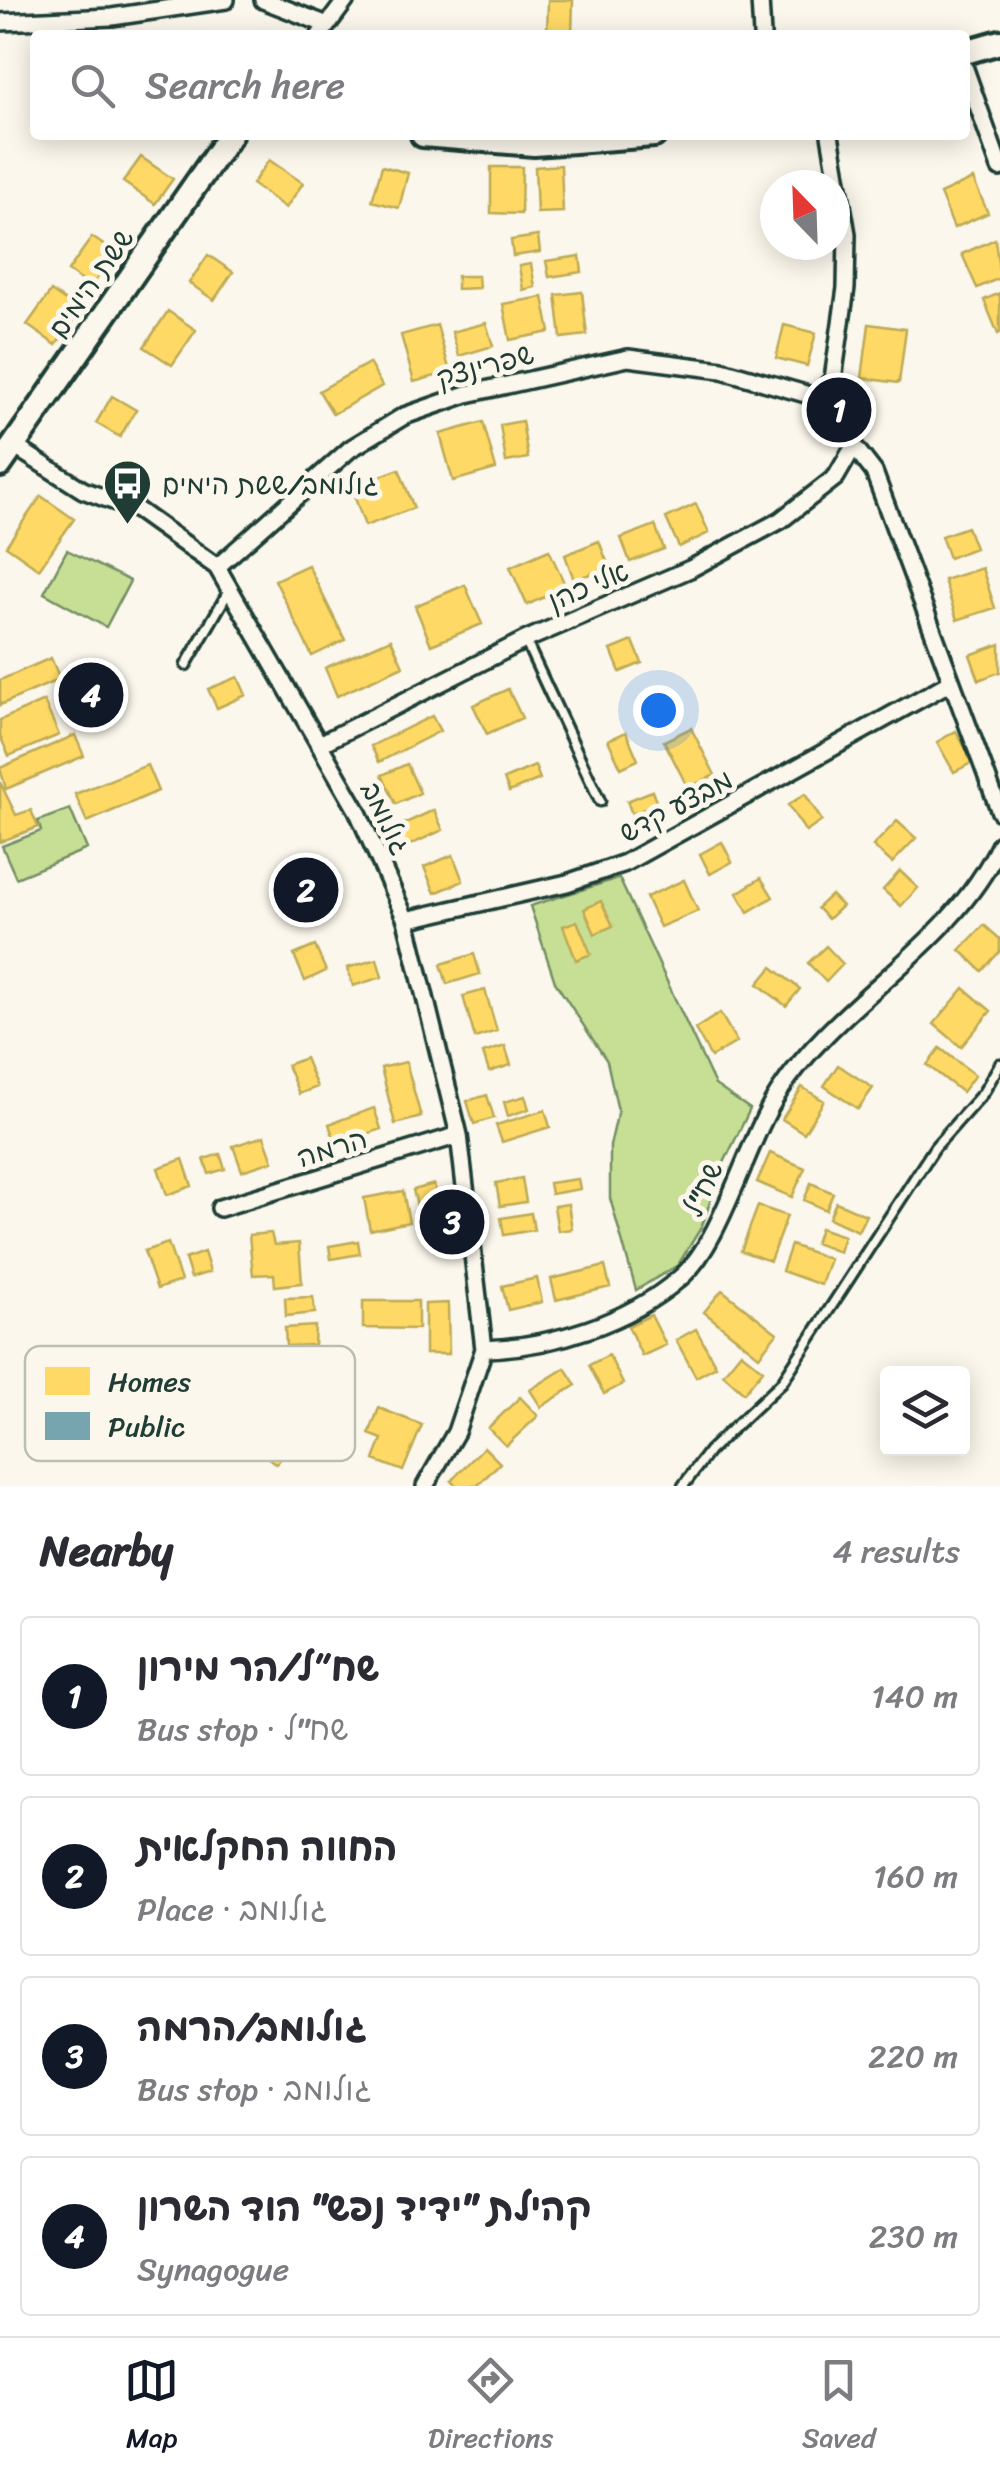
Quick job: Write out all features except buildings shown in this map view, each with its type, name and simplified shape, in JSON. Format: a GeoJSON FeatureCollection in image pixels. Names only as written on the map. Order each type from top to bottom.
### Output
{"type":"FeatureCollection","features":[{"type":"Feature","properties":{"kind":"street"},"geometry":{"type":"LineString","coordinates":[[0,22],[112,17],[226,0]]}},
{"type":"Feature","properties":{"kind":"street"},"geometry":{"type":"LineString","coordinates":[[263,0],[322,29],[346,0]]}},
{"type":"Feature","properties":{"kind":"street"},"geometry":{"type":"LineString","coordinates":[[760,0],[762,30]]}},
{"type":"Feature","properties":{"kind":"street"},"geometry":{"type":"LineString","coordinates":[[970,51],[1000,42]]}},
{"type":"Feature","properties":{"kind":"street"},"geometry":{"type":"LineString","coordinates":[[970,83],[1000,168]]}},
{"type":"Feature","properties":{"kind":"street","name":"ששת הימים"},"geometry":{"type":"LineString","coordinates":[[7,456],[227,140]]}},
{"type":"Feature","properties":{"kind":"street"},"geometry":{"type":"LineString","coordinates":[[485,140],[534,144],[587,140]]}},
{"type":"Feature","properties":{"kind":"street"},"geometry":{"type":"LineString","coordinates":[[831,140],[845,219],[846,288],[833,380],[816,397],[874,472],[1000,812]]}},
{"type":"Feature","properties":{"kind":"street","name":"שפרינצק"},"geometry":{"type":"LineString","coordinates":[[217,566],[350,449],[404,416],[467,394],[628,358],[722,370],[816,397]]}},
{"type":"Feature","properties":{"kind":"street","name":"אלי כהן"},"geometry":{"type":"LineString","coordinates":[[320,744],[525,640],[690,569],[781,520],[836,478],[854,446]]}},
{"type":"Feature","properties":{"kind":"street","name":"גולומב"},"geometry":{"type":"LineString","coordinates":[[7,456],[137,510],[217,566],[357,810],[406,920],[459,1136],[484,1349]]}},
{"type":"Feature","properties":{"kind":"street","name":"מבצע קדש"},"geometry":{"type":"LineString","coordinates":[[406,920],[567,883],[625,863],[949,683]]}},
{"type":"Feature","properties":{"kind":"street","name":"שח\"ל"},"geometry":{"type":"LineString","coordinates":[[484,1349],[524,1348],[570,1335],[627,1311],[684,1276],[700,1258],[755,1131],[781,1089],[819,1040],[901,969],[958,907],[986,873],[1000,844]]}},
{"type":"Feature","properties":{"kind":"street","name":"הרמה"},"geometry":{"type":"LineString","coordinates":[[220,1208],[459,1136]]}},
{"type":"Feature","properties":{"kind":"street"},"geometry":{"type":"LineString","coordinates":[[425,1486],[456,1432],[484,1349]]}},
{"type":"Feature","properties":{"kind":"lane"},"geometry":{"type":"LineString","coordinates":[[186,665],[230,589]]}},
{"type":"Feature","properties":{"kind":"lane"},"geometry":{"type":"LineString","coordinates":[[525,640],[600,800]]}},
{"type":"Feature","properties":{"kind":"lane"},"geometry":{"type":"LineString","coordinates":[[684,1486],[709,1451],[782,1382],[935,1147],[983,1093],[1000,1064]]}},
{"type":"Feature","properties":{"kind":"green space"},"geometry":{"type":"Polygon","coordinates":[[[67,550],[130,581],[106,627],[44,593],[67,550]]]}},
{"type":"Feature","properties":{"kind":"green space"},"geometry":{"type":"Polygon","coordinates":[[[70,809],[87,849],[16,878],[2,846],[41,831],[38,821],[70,809]]]}},
{"type":"Feature","properties":{"kind":"green space"},"geometry":{"type":"Polygon","coordinates":[[[619,878],[715,1085],[750,1109],[721,1169],[702,1226],[678,1265],[636,1290],[610,1198],[610,1146],[618,1111],[607,1061],[555,982],[530,906],[619,878]]]}},
{"type":"Feature","properties":{"kind":"place","name":"שח״ל/הר מירון"},"geometry":{"type":"Point","coordinates":[839,410]}},
{"type":"Feature","properties":{"kind":"place","name":"גולומב/ששת הימים"},"geometry":{"type":"Point","coordinates":[127,526]}},
{"type":"Feature","properties":{"kind":"place","name":"קהילת \"ידיד נפש\" הוד השרון"},"geometry":{"type":"Point","coordinates":[91,695]}},
{"type":"Feature","properties":{"kind":"place","name":"החווה החקלאית"},"geometry":{"type":"Point","coordinates":[306,890]}},
{"type":"Feature","properties":{"kind":"place","name":"גולומב/הרמה"},"geometry":{"type":"Point","coordinates":[452,1222]}}]}
